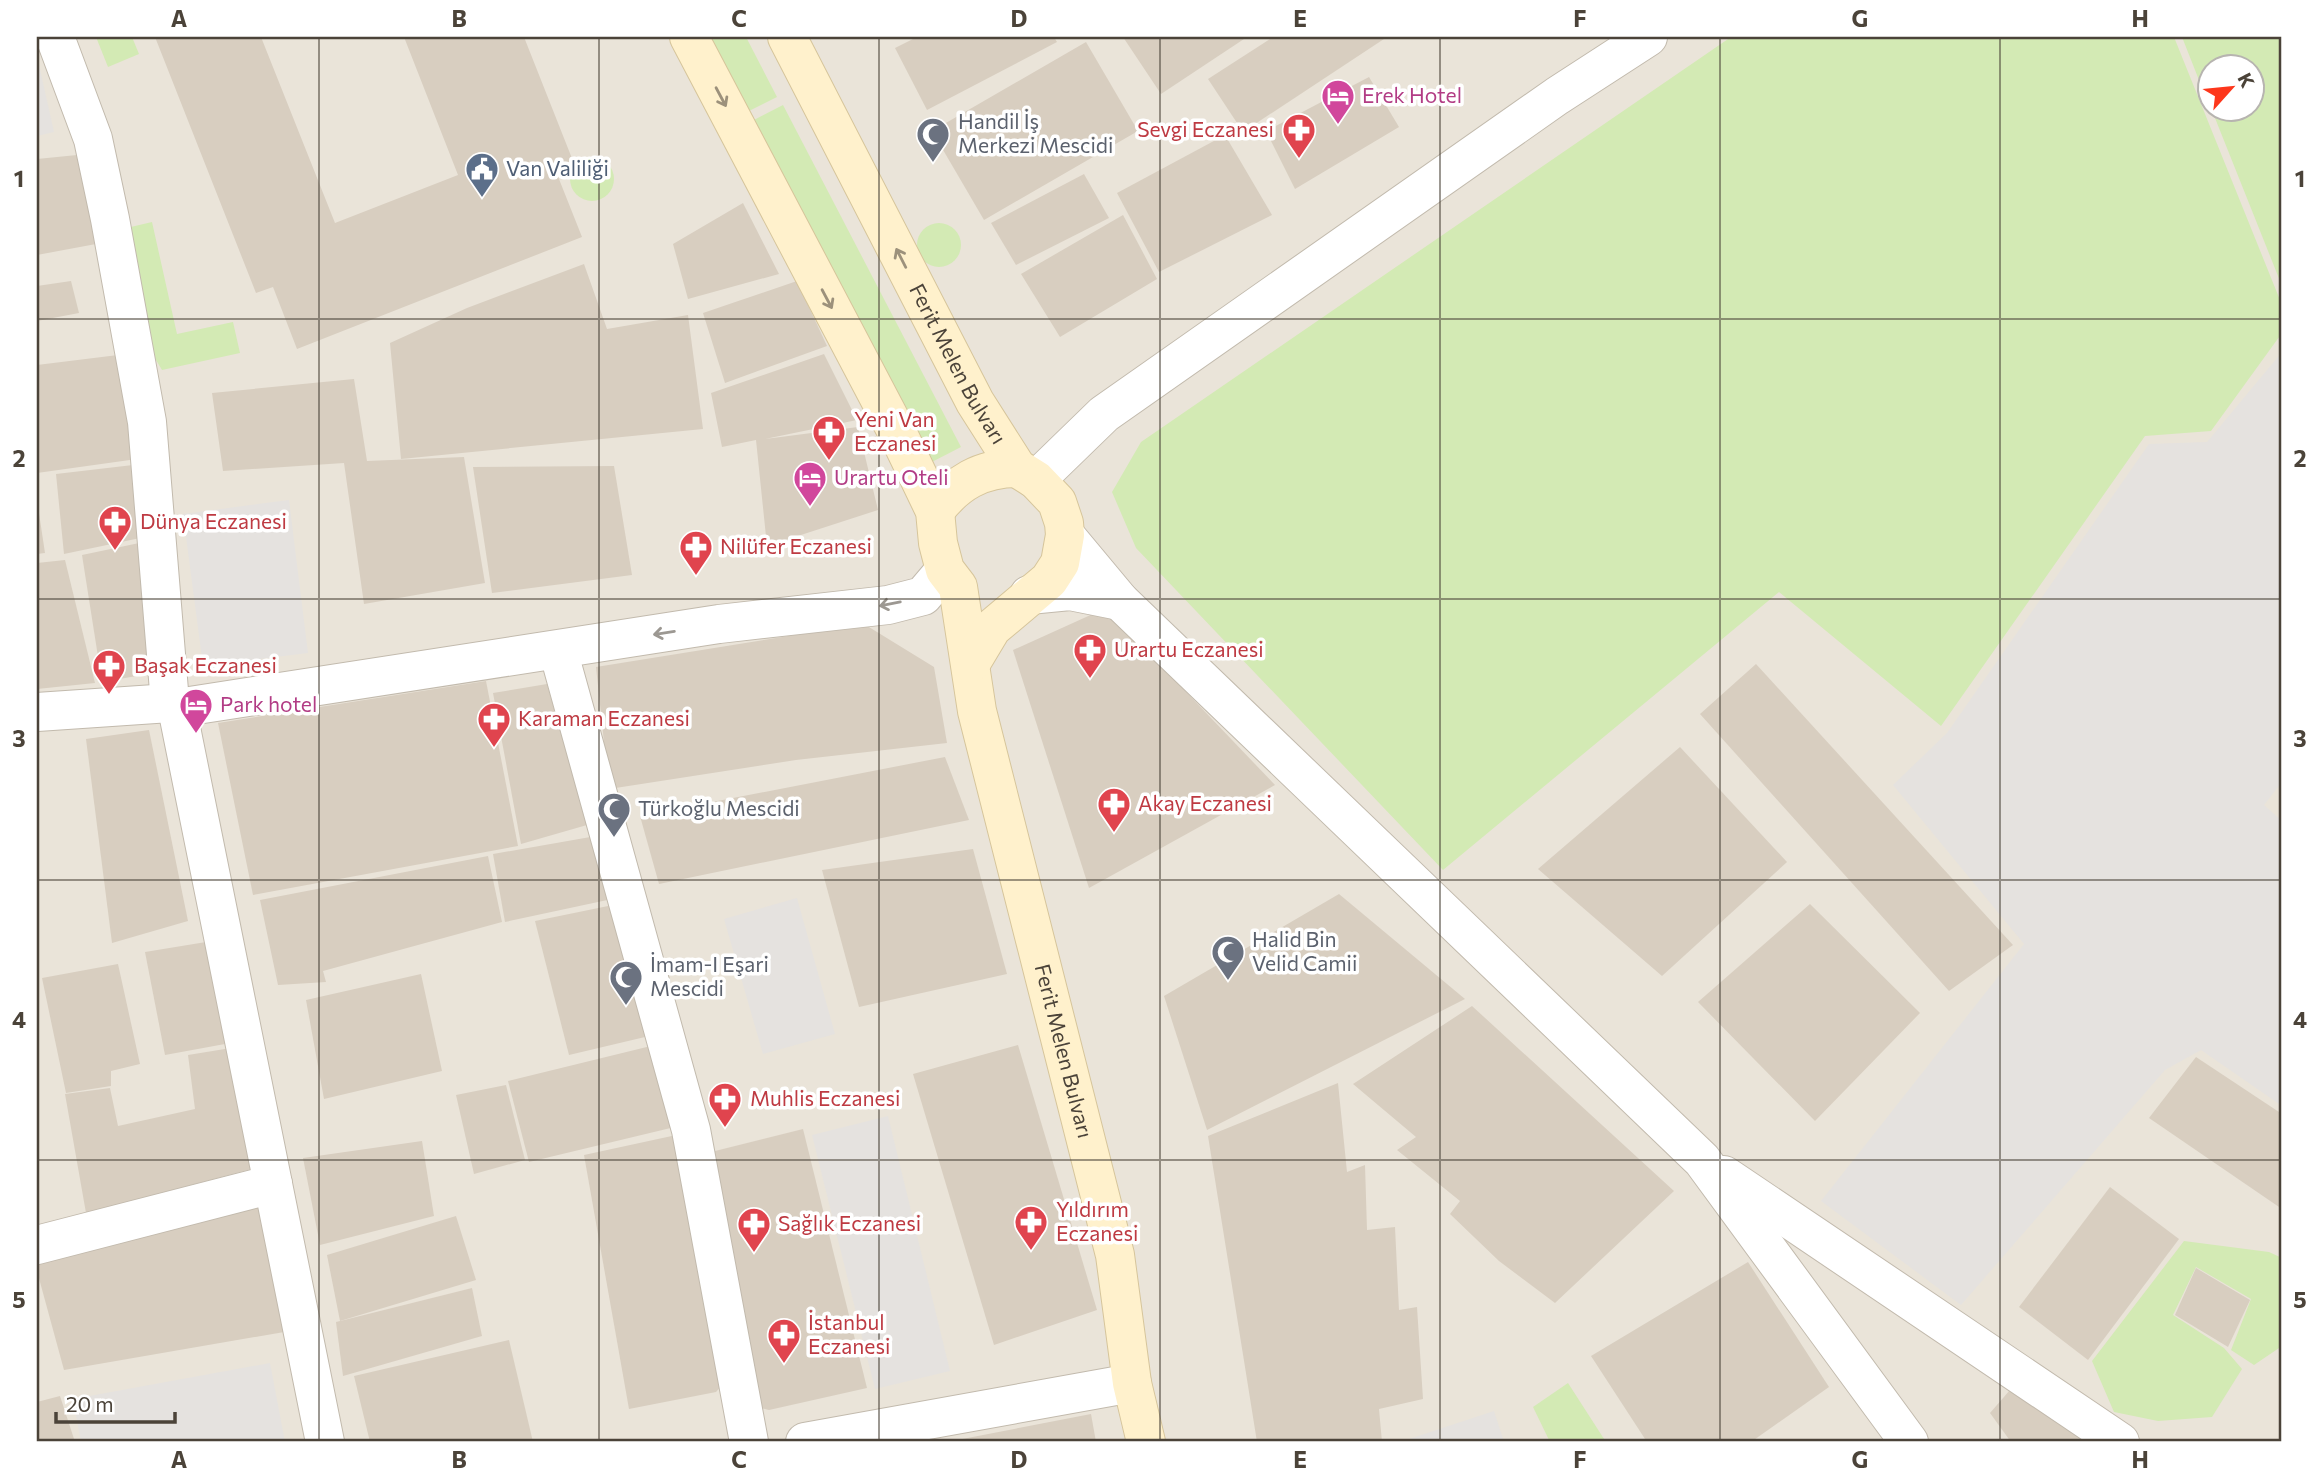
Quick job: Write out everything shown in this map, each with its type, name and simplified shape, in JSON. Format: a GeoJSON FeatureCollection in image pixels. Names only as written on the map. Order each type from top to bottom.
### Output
{"type":"FeatureCollection","features":[{"type":"Feature","properties":{"kind":"main road","name":"Ferit Melen Bulvarı"},"geometry":{"type":"LineString","coordinates":[[689,37],[898,434],[935,511],[937,543],[952,578],[971,663],[976,711],[1115,1255],[1132,1383],[1146,1442]]}},
{"type":"Feature","properties":{"kind":"main road","name":"Ferit Melen Bulvarı"},"geometry":{"type":"LineString","coordinates":[[787,37],[975,402],[1026,474],[1057,502],[1064,523],[1065,535],[1060,563],[1049,580],[992,628],[971,663]]}},
{"type":"Feature","properties":{"kind":"main road"},"geometry":{"type":"LineString","coordinates":[[935,511],[960,484],[979,473],[999,468],[1026,474]]}},
{"type":"Feature","properties":{"kind":"main road"},"geometry":{"type":"LineString","coordinates":[[952,578],[993,601],[1008,601],[1029,595]]}},
{"type":"Feature","properties":{"kind":"street"},"geometry":{"type":"LineString","coordinates":[[55,37],[93,139],[110,219],[147,422],[174,705],[325,1442]]}},
{"type":"Feature","properties":{"kind":"street"},"geometry":{"type":"LineString","coordinates":[[1026,474],[1104,414],[1557,96],[1648,37]]}},
{"type":"Feature","properties":{"kind":"street"},"geometry":{"type":"LineString","coordinates":[[1065,535],[1120,601],[1702,1160],[2120,1442]]}},
{"type":"Feature","properties":{"kind":"street"},"geometry":{"type":"LineString","coordinates":[[37,712],[174,705],[719,624],[888,605],[923,596],[952,578]]}},
{"type":"Feature","properties":{"kind":"street"},"geometry":{"type":"LineString","coordinates":[[1029,595],[1070,591],[1120,601]]}},
{"type":"Feature","properties":{"kind":"street"},"geometry":{"type":"LineString","coordinates":[[558,650],[691,1130],[749,1442]]}},
{"type":"Feature","properties":{"kind":"street"},"geometry":{"type":"LineString","coordinates":[[1702,1160],[1909,1442]]}},
{"type":"Feature","properties":{"kind":"street"},"geometry":{"type":"LineString","coordinates":[[37,1245],[273,1184]]}},
{"type":"Feature","properties":{"kind":"street"},"geometry":{"type":"LineString","coordinates":[[805,1442],[1132,1383]]}},
{"type":"Feature","properties":{"kind":"shaded area"},"geometry":{"type":"Polygon","coordinates":[[[37,37],[2282,37],[2282,1442],[37,1442],[37,37]]]}},
{"type":"Feature","properties":{"kind":"shaded area"},"geometry":{"type":"Polygon","coordinates":[[[37,56],[54,132],[37,136],[37,56]]]}},
{"type":"Feature","properties":{"kind":"shaded area"},"geometry":{"type":"Polygon","coordinates":[[[2282,352],[2282,782],[2264,805],[2282,821],[2282,1106],[2201,1050],[2165,1070],[1961,1305],[1821,1201],[2024,944],[1893,785],[1947,733],[2149,444],[2207,442],[2282,352]]]}},
{"type":"Feature","properties":{"kind":"shaded area"},"geometry":{"type":"Polygon","coordinates":[[[289,500],[308,653],[203,666],[183,514],[289,500]]]}},
{"type":"Feature","properties":{"kind":"shaded area"},"geometry":{"type":"Polygon","coordinates":[[[797,898],[835,1034],[763,1054],[724,919],[797,898]]]}},
{"type":"Feature","properties":{"kind":"shaded area"},"geometry":{"type":"Polygon","coordinates":[[[888,1116],[950,1371],[875,1389],[812,1135],[888,1116]]]}},
{"type":"Feature","properties":{"kind":"shaded area"},"geometry":{"type":"Polygon","coordinates":[[[270,1363],[285,1442],[81,1442],[73,1399],[270,1363]]]}},
{"type":"Feature","properties":{"kind":"shaded area"},"geometry":{"type":"Polygon","coordinates":[[[1494,1411],[1504,1442],[1400,1442],[1494,1411]]]}},
{"type":"Feature","properties":{"kind":"green space"},"geometry":{"type":"Polygon","coordinates":[[[96,37],[132,37],[139,54],[108,67],[96,37]]]}},
{"type":"Feature","properties":{"kind":"green space"},"geometry":{"type":"Polygon","coordinates":[[[711,37],[746,37],[777,97],[749,111],[711,37]]]}},
{"type":"Feature","properties":{"kind":"green space"},"geometry":{"type":"Polygon","coordinates":[[[1731,37],[2174,37],[2196,92],[2196,122],[2208,122],[2282,305],[2282,333],[2211,431],[2145,436],[1941,726],[1779,592],[1443,870],[1136,548],[1112,492],[1141,442],[1731,37]]]}},
{"type":"Feature","properties":{"kind":"green space"},"geometry":{"type":"Polygon","coordinates":[[[2182,37],[2282,37],[2282,286],[2217,122],[2266,122],[2266,52],[2196,52],[2196,72],[2182,37]]]}},
{"type":"Feature","properties":{"kind":"green space"},"geometry":{"type":"Polygon","coordinates":[[[783,105],[961,447],[928,464],[750,122],[783,105]]]}},
{"type":"Feature","properties":{"kind":"green space"},"geometry":{"type":"Polygon","coordinates":[[[592,157],[607,164],[614,179],[607,194],[592,201],[577,194],[570,179],[577,164],[592,157]]]}},
{"type":"Feature","properties":{"kind":"green space"},"geometry":{"type":"Polygon","coordinates":[[[152,222],[177,334],[233,322],[240,353],[162,370],[144,340],[118,230],[152,222]]]}},
{"type":"Feature","properties":{"kind":"green space"},"geometry":{"type":"Polygon","coordinates":[[[939,223],[954,230],[961,245],[954,260],[939,267],[924,260],[917,245],[924,230],[939,223]]]}},
{"type":"Feature","properties":{"kind":"green space"},"geometry":{"type":"Polygon","coordinates":[[[2184,1241],[2269,1252],[2282,1258],[2282,1346],[2254,1365],[2231,1350],[2251,1299],[2196,1267],[2173,1315],[2224,1348],[2242,1369],[2212,1417],[2158,1421],[2114,1412],[2092,1361],[2184,1241]]]}},
{"type":"Feature","properties":{"kind":"green space"},"geometry":{"type":"Polygon","coordinates":[[[1568,1383],[1606,1442],[1550,1442],[1533,1407],[1568,1383]]]}},
{"type":"Feature","properties":{"kind":"building","name":"Van Valiliği"},"geometry":{"type":"Polygon","coordinates":[[[155,37],[261,37],[335,223],[458,175],[404,37],[524,37],[575,166],[557,174],[582,237],[297,349],[273,287],[256,293],[155,37]]]}},
{"type":"Feature","properties":{"kind":"building"},"geometry":{"type":"Polygon","coordinates":[[[917,37],[1054,37],[1057,42],[927,110],[895,48],[917,37]]]}},
{"type":"Feature","properties":{"kind":"building"},"geometry":{"type":"Polygon","coordinates":[[[1123,37],[1247,37],[1161,94],[1123,37]]]}},
{"type":"Feature","properties":{"kind":"building"},"geometry":{"type":"Polygon","coordinates":[[[1273,37],[1387,37],[1243,132],[1208,79],[1273,37]]]}},
{"type":"Feature","properties":{"kind":"building"},"geometry":{"type":"Polygon","coordinates":[[[1086,42],[1138,131],[984,220],[932,131],[1086,42]]]}},
{"type":"Feature","properties":{"kind":"building"},"geometry":{"type":"Polygon","coordinates":[[[1369,77],[1399,127],[1295,189],[1266,131],[1369,77]]]}},
{"type":"Feature","properties":{"kind":"building"},"geometry":{"type":"Polygon","coordinates":[[[1225,135],[1272,215],[1159,272],[1117,193],[1225,135]]]}},
{"type":"Feature","properties":{"kind":"building"},"geometry":{"type":"Polygon","coordinates":[[[77,155],[96,244],[37,255],[37,159],[77,155]]]}},
{"type":"Feature","properties":{"kind":"building"},"geometry":{"type":"Polygon","coordinates":[[[1084,174],[1109,218],[1016,265],[991,223],[1084,174]]]}},
{"type":"Feature","properties":{"kind":"building"},"geometry":{"type":"Polygon","coordinates":[[[743,203],[779,274],[688,299],[673,244],[743,203]]]}},
{"type":"Feature","properties":{"kind":"building"},"geometry":{"type":"Polygon","coordinates":[[[1123,215],[1157,279],[1060,337],[1021,274],[1123,215]]]}},
{"type":"Feature","properties":{"kind":"building"},"geometry":{"type":"Polygon","coordinates":[[[584,264],[607,329],[688,315],[703,429],[401,459],[390,343],[467,308],[584,264]]]}},
{"type":"Feature","properties":{"kind":"building"},"geometry":{"type":"Polygon","coordinates":[[[71,281],[79,313],[37,321],[37,286],[71,281]]]}},
{"type":"Feature","properties":{"kind":"building"},"geometry":{"type":"Polygon","coordinates":[[[797,281],[827,346],[725,383],[703,313],[797,281]]]}},
{"type":"Feature","properties":{"kind":"building"},"geometry":{"type":"Polygon","coordinates":[[[824,354],[857,420],[765,439],[858,427],[878,510],[767,546],[756,440],[722,447],[711,393],[824,354]]]}},
{"type":"Feature","properties":{"kind":"building"},"geometry":{"type":"Polygon","coordinates":[[[118,355],[137,459],[37,473],[37,365],[118,355]]]}},
{"type":"Feature","properties":{"kind":"building"},"geometry":{"type":"Polygon","coordinates":[[[354,379],[367,461],[464,457],[485,583],[364,604],[344,463],[223,471],[212,393],[354,379]]]}},
{"type":"Feature","properties":{"kind":"building"},"geometry":{"type":"Polygon","coordinates":[[[133,465],[145,537],[64,554],[56,474],[133,465]]]}},
{"type":"Feature","properties":{"kind":"building"},"geometry":{"type":"Polygon","coordinates":[[[614,466],[632,575],[492,593],[473,467],[614,466]]]}},
{"type":"Feature","properties":{"kind":"building"},"geometry":{"type":"Polygon","coordinates":[[[37,500],[45,553],[37,554],[37,500]]]}},
{"type":"Feature","properties":{"kind":"building"},"geometry":{"type":"Polygon","coordinates":[[[144,542],[154,673],[102,682],[82,555],[144,542]]]}},
{"type":"Feature","properties":{"kind":"building"},"geometry":{"type":"Polygon","coordinates":[[[65,560],[95,683],[37,689],[37,563],[65,560]]]}},
{"type":"Feature","properties":{"kind":"building"},"geometry":{"type":"Polygon","coordinates":[[[1106,608],[1275,785],[1089,888],[1013,650],[1106,608]]]}},
{"type":"Feature","properties":{"kind":"building"},"geometry":{"type":"Polygon","coordinates":[[[864,624],[934,667],[947,743],[796,760],[609,789],[596,667],[864,624]]]}},
{"type":"Feature","properties":{"kind":"building"},"geometry":{"type":"Polygon","coordinates":[[[1756,664],[2013,945],[1949,991],[1700,714],[1756,664]]]}},
{"type":"Feature","properties":{"kind":"building"},"geometry":{"type":"Polygon","coordinates":[[[486,681],[518,846],[253,895],[218,723],[486,681]]]}},
{"type":"Feature","properties":{"kind":"building"},"geometry":{"type":"Polygon","coordinates":[[[547,684],[587,825],[521,844],[493,693],[547,684]]]}},
{"type":"Feature","properties":{"kind":"building"},"geometry":{"type":"Polygon","coordinates":[[[149,730],[188,921],[112,943],[86,739],[149,730]]]}},
{"type":"Feature","properties":{"kind":"building"},"geometry":{"type":"Polygon","coordinates":[[[1680,747],[1787,862],[1662,976],[1538,869],[1680,747]]]}},
{"type":"Feature","properties":{"kind":"building"},"geometry":{"type":"Polygon","coordinates":[[[945,757],[969,820],[659,884],[640,816],[945,757]]]}},
{"type":"Feature","properties":{"kind":"building"},"geometry":{"type":"Polygon","coordinates":[[[596,836],[612,899],[505,922],[493,854],[596,836]]]}},
{"type":"Feature","properties":{"kind":"building"},"geometry":{"type":"Polygon","coordinates":[[[973,849],[1007,974],[859,1007],[822,870],[973,849]]]}},
{"type":"Feature","properties":{"kind":"building"},"geometry":{"type":"Polygon","coordinates":[[[488,856],[502,922],[323,971],[326,982],[278,985],[260,900],[488,856]]]}},
{"type":"Feature","properties":{"kind":"building"},"geometry":{"type":"Polygon","coordinates":[[[1339,894],[1465,999],[1207,1130],[1164,996],[1339,894]]]}},
{"type":"Feature","properties":{"kind":"building"},"geometry":{"type":"Polygon","coordinates":[[[1810,904],[1920,1013],[1815,1121],[1698,1002],[1810,904]]]}},
{"type":"Feature","properties":{"kind":"building"},"geometry":{"type":"Polygon","coordinates":[[[613,905],[645,1037],[569,1055],[535,921],[613,905]]]}},
{"type":"Feature","properties":{"kind":"building"},"geometry":{"type":"Polygon","coordinates":[[[206,942],[225,1044],[165,1055],[145,952],[206,942]]]}},
{"type":"Feature","properties":{"kind":"building"},"geometry":{"type":"Polygon","coordinates":[[[118,964],[140,1064],[111,1071],[111,1086],[66,1093],[42,978],[118,964]]]}},
{"type":"Feature","properties":{"kind":"building"},"geometry":{"type":"Polygon","coordinates":[[[421,974],[442,1071],[324,1099],[306,1000],[421,974]]]}},
{"type":"Feature","properties":{"kind":"building"},"geometry":{"type":"Polygon","coordinates":[[[1472,1006],[1674,1191],[1555,1303],[1499,1261],[1450,1214],[1460,1201],[1397,1150],[1416,1137],[1353,1084],[1472,1006]]]}},
{"type":"Feature","properties":{"kind":"building"},"geometry":{"type":"Polygon","coordinates":[[[659,1044],[679,1126],[529,1162],[508,1081],[659,1044]]]}},
{"type":"Feature","properties":{"kind":"building"},"geometry":{"type":"Polygon","coordinates":[[[1018,1045],[1097,1310],[994,1345],[913,1074],[1018,1045]]]}},
{"type":"Feature","properties":{"kind":"building"},"geometry":{"type":"Polygon","coordinates":[[[231,1048],[259,1167],[86,1213],[65,1094],[110,1088],[118,1126],[195,1109],[188,1055],[231,1048]]]}},
{"type":"Feature","properties":{"kind":"building"},"geometry":{"type":"Polygon","coordinates":[[[2196,1057],[2282,1114],[2282,1209],[2149,1118],[2196,1057]]]}},
{"type":"Feature","properties":{"kind":"building"},"geometry":{"type":"Polygon","coordinates":[[[1338,1083],[1347,1172],[1365,1165],[1367,1230],[1395,1227],[1399,1310],[1417,1307],[1423,1399],[1379,1409],[1382,1442],[1257,1442],[1208,1136],[1338,1083]]]}},
{"type":"Feature","properties":{"kind":"building"},"geometry":{"type":"Polygon","coordinates":[[[506,1085],[525,1160],[474,1174],[456,1095],[506,1085]]]}},
{"type":"Feature","properties":{"kind":"building"},"geometry":{"type":"Polygon","coordinates":[[[803,1129],[867,1388],[769,1410],[749,1405],[699,1155],[803,1129]]]}},
{"type":"Feature","properties":{"kind":"building"},"geometry":{"type":"Polygon","coordinates":[[[681,1134],[729,1377],[716,1392],[629,1409],[584,1155],[681,1134]]]}},
{"type":"Feature","properties":{"kind":"building"},"geometry":{"type":"Polygon","coordinates":[[[422,1141],[434,1216],[320,1245],[303,1158],[422,1141]]]}},
{"type":"Feature","properties":{"kind":"building"},"geometry":{"type":"Polygon","coordinates":[[[2110,1187],[2179,1239],[2088,1360],[2019,1307],[2110,1187]]]}},
{"type":"Feature","properties":{"kind":"building"},"geometry":{"type":"Polygon","coordinates":[[[265,1203],[290,1331],[64,1370],[37,1271],[37,1257],[265,1203]]]}},
{"type":"Feature","properties":{"kind":"building"},"geometry":{"type":"Polygon","coordinates":[[[456,1216],[476,1280],[340,1321],[327,1255],[456,1216]]]}},
{"type":"Feature","properties":{"kind":"building"},"geometry":{"type":"Polygon","coordinates":[[[1748,1262],[1829,1387],[1751,1442],[1647,1442],[1591,1356],[1748,1262]]]}},
{"type":"Feature","properties":{"kind":"building"},"geometry":{"type":"Polygon","coordinates":[[[2196,1268],[2250,1300],[2228,1347],[2175,1315],[2196,1268]]]}},
{"type":"Feature","properties":{"kind":"building"},"geometry":{"type":"Polygon","coordinates":[[[472,1288],[482,1336],[343,1376],[336,1322],[472,1288]]]}},
{"type":"Feature","properties":{"kind":"building"},"geometry":{"type":"Polygon","coordinates":[[[509,1340],[533,1442],[370,1442],[354,1376],[509,1340]]]}},
{"type":"Feature","properties":{"kind":"building"},"geometry":{"type":"Polygon","coordinates":[[[2010,1390],[2100,1442],[2011,1442],[1990,1413],[2010,1390]]]}},
{"type":"Feature","properties":{"kind":"building"},"geometry":{"type":"Polygon","coordinates":[[[60,1396],[75,1442],[37,1442],[37,1402],[60,1396]]]}},
{"type":"Feature","properties":{"kind":"building"},"geometry":{"type":"Polygon","coordinates":[[[1091,1414],[1096,1442],[952,1441],[1091,1414]]]}},
{"type":"Feature","properties":{"kind":"place","name":"Erek Hotel"},"geometry":{"type":"Point","coordinates":[1338,126]}},
{"type":"Feature","properties":{"kind":"place","name":"Sevgi Eczanesi"},"geometry":{"type":"Point","coordinates":[1299,160]}},
{"type":"Feature","properties":{"kind":"place","name":"Handil İş Merkezi Mescidi"},"geometry":{"type":"Point","coordinates":[933,164]}},
{"type":"Feature","properties":{"kind":"place","name":"Van Valiliği"},"geometry":{"type":"Point","coordinates":[482,199]}},
{"type":"Feature","properties":{"kind":"place","name":"Yeni Van Eczanesi"},"geometry":{"type":"Point","coordinates":[829,462]}},
{"type":"Feature","properties":{"kind":"place","name":"Urartu Oteli"},"geometry":{"type":"Point","coordinates":[810,508]}},
{"type":"Feature","properties":{"kind":"place","name":"Dünya Eczanesi"},"geometry":{"type":"Point","coordinates":[115,552]}},
{"type":"Feature","properties":{"kind":"place","name":"Nilüfer Eczanesi"},"geometry":{"type":"Point","coordinates":[696,577]}},
{"type":"Feature","properties":{"kind":"place","name":"Urartu Eczanesi"},"geometry":{"type":"Point","coordinates":[1090,680]}},
{"type":"Feature","properties":{"kind":"place","name":"Başak Eczanesi"},"geometry":{"type":"Point","coordinates":[109,696]}},
{"type":"Feature","properties":{"kind":"place","name":"Park hotel"},"geometry":{"type":"Point","coordinates":[196,735]}},
{"type":"Feature","properties":{"kind":"place","name":"Karaman Eczanesi"},"geometry":{"type":"Point","coordinates":[494,749]}},
{"type":"Feature","properties":{"kind":"place","name":"Akay Eczanesi"},"geometry":{"type":"Point","coordinates":[1114,834]}},
{"type":"Feature","properties":{"kind":"place","name":"Türkoğlu Mescidi"},"geometry":{"type":"Point","coordinates":[614,839]}},
{"type":"Feature","properties":{"kind":"place","name":"Halid Bin Velid Camii"},"geometry":{"type":"Point","coordinates":[1228,982]}},
{"type":"Feature","properties":{"kind":"place","name":"İmam-I Eşari Mescidi"},"geometry":{"type":"Point","coordinates":[626,1007]}},
{"type":"Feature","properties":{"kind":"place","name":"Muhlis Eczanesi"},"geometry":{"type":"Point","coordinates":[725,1129]}},
{"type":"Feature","properties":{"kind":"place","name":"Yıldırım Eczanesi"},"geometry":{"type":"Point","coordinates":[1031,1252]}},
{"type":"Feature","properties":{"kind":"place","name":"Sağlık Eczanesi"},"geometry":{"type":"Point","coordinates":[754,1254]}},
{"type":"Feature","properties":{"kind":"place","name":"İstanbul Eczanesi"},"geometry":{"type":"Point","coordinates":[784,1365]}}]}
